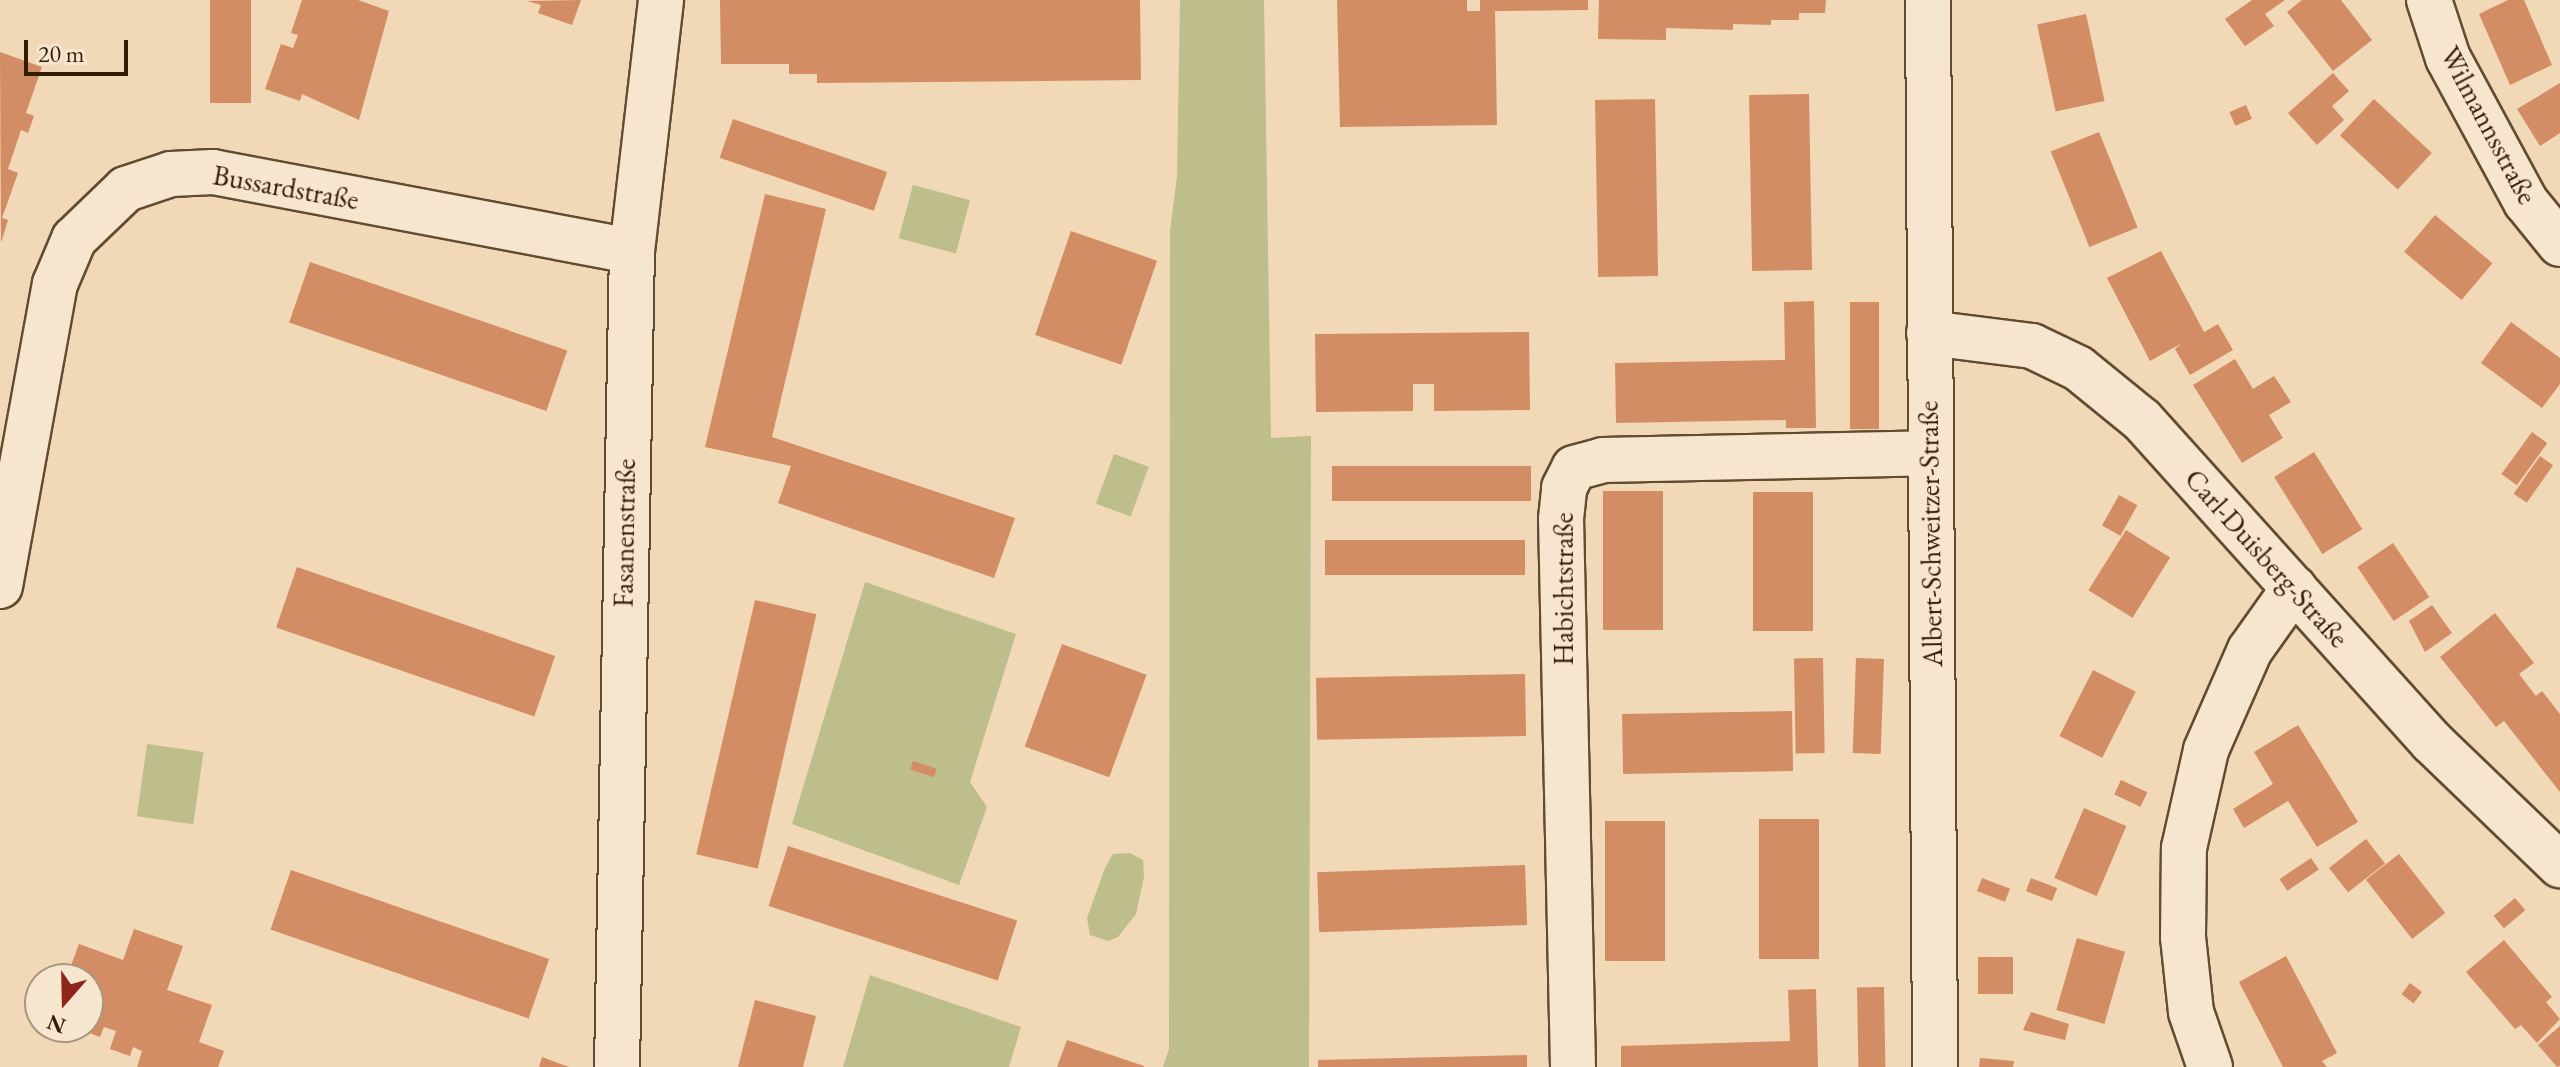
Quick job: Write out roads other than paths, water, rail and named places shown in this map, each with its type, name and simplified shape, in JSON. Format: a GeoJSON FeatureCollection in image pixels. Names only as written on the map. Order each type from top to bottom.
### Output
{"type":"FeatureCollection","features":[{"type":"Feature","properties":{"kind":"street","name":"Fasanenstraße"},"geometry":{"type":"LineString","coordinates":[[617,1067],[632,251],[661,0]]}},
{"type":"Feature","properties":{"kind":"street","name":"Albert-Schweitzer-Straße"},"geometry":{"type":"LineString","coordinates":[[1928,0],[1935,1067]]}},
{"type":"Feature","properties":{"kind":"street","name":"Wilmannsstraße"},"geometry":{"type":"LineString","coordinates":[[2429,0],[2448,58],[2526,202],[2560,244]]}},
{"type":"Feature","properties":{"kind":"street","name":"Bussardstraße"},"geometry":{"type":"LineString","coordinates":[[0,586],[55,284],[74,239],[126,189],[171,174],[213,172],[632,251]]}},
{"type":"Feature","properties":{"kind":"street","name":"Carl-Duisberg-Straße"},"geometry":{"type":"LineString","coordinates":[[1929,333],[2004,339],[2078,368],[2142,420],[2432,742],[2560,865]]}},
{"type":"Feature","properties":{"kind":"street","name":"Habichtstraße"},"geometry":{"type":"LineString","coordinates":[[1573,1067],[1561,519],[1564,488],[1574,468],[1603,460],[1929,453]]}},
{"type":"Feature","properties":{"kind":"street"},"geometry":{"type":"LineString","coordinates":[[2210,1067],[2191,1012],[2183,937],[2184,848],[2206,750],[2250,650],[2294,588]]}}]}
